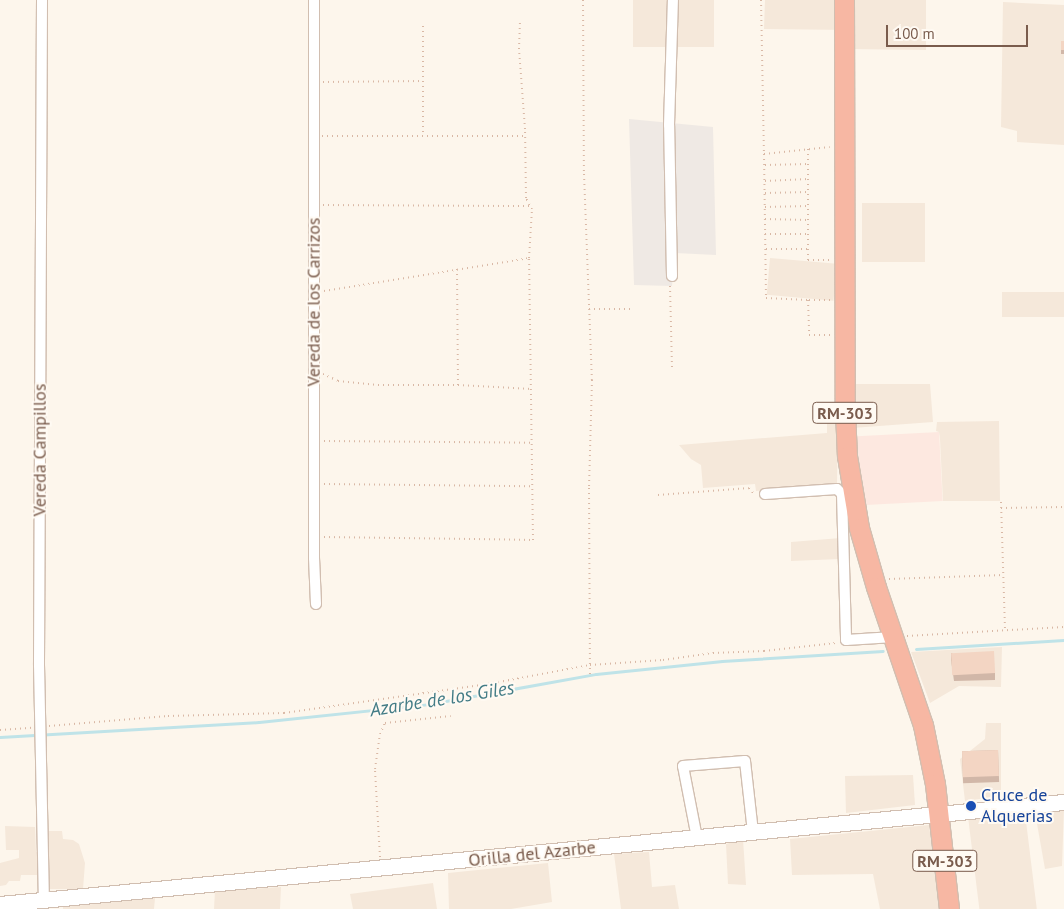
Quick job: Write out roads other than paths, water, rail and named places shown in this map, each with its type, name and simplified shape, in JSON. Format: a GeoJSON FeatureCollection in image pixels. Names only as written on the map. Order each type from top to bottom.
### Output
{"type":"FeatureCollection","features":[{"type":"Feature","properties":{"kind":"highway","name":"RM-303"},"geometry":{"type":"LineString","coordinates":[[844,0],[844,260],[847,456],[859,528],[923,725],[939,814],[950,909]]}},
{"type":"Feature","properties":{"kind":"street","name":"Vereda Campillos"},"geometry":{"type":"LineString","coordinates":[[42,0],[39,410],[44,900]]}},
{"type":"Feature","properties":{"kind":"street","name":"Vereda de los Carrizos"},"geometry":{"type":"LineString","coordinates":[[314,0],[314,537],[316,604]]}},
{"type":"Feature","properties":{"kind":"street"},"geometry":{"type":"LineString","coordinates":[[672,276],[668,125],[673,0]]}},
{"type":"Feature","properties":{"kind":"street"},"geometry":{"type":"LineString","coordinates":[[765,494],[837,489],[842,494],[846,640],[894,637]]}},
{"type":"Feature","properties":{"kind":"street"},"geometry":{"type":"LineString","coordinates":[[697,838],[683,766],[745,761],[752,832]]}},
{"type":"Feature","properties":{"kind":"street","name":"Orilla del Azarbe"},"geometry":{"type":"LineString","coordinates":[[0,904],[1064,802]]}},
{"type":"Feature","properties":{"kind":"waterway","name":"Azarbe de los Giles"},"geometry":{"type":"LineString","coordinates":[[916,649],[1064,640]]}},
{"type":"Feature","properties":{"kind":"waterway","name":"Azarbe de los Giles"},"geometry":{"type":"LineString","coordinates":[[0,737],[259,722],[429,704],[596,674],[722,661],[883,651]]}},
{"type":"Feature","properties":{"kind":"place","name":"Cruce de Alquerias"},"geometry":{"type":"Point","coordinates":[971,806]}}]}
